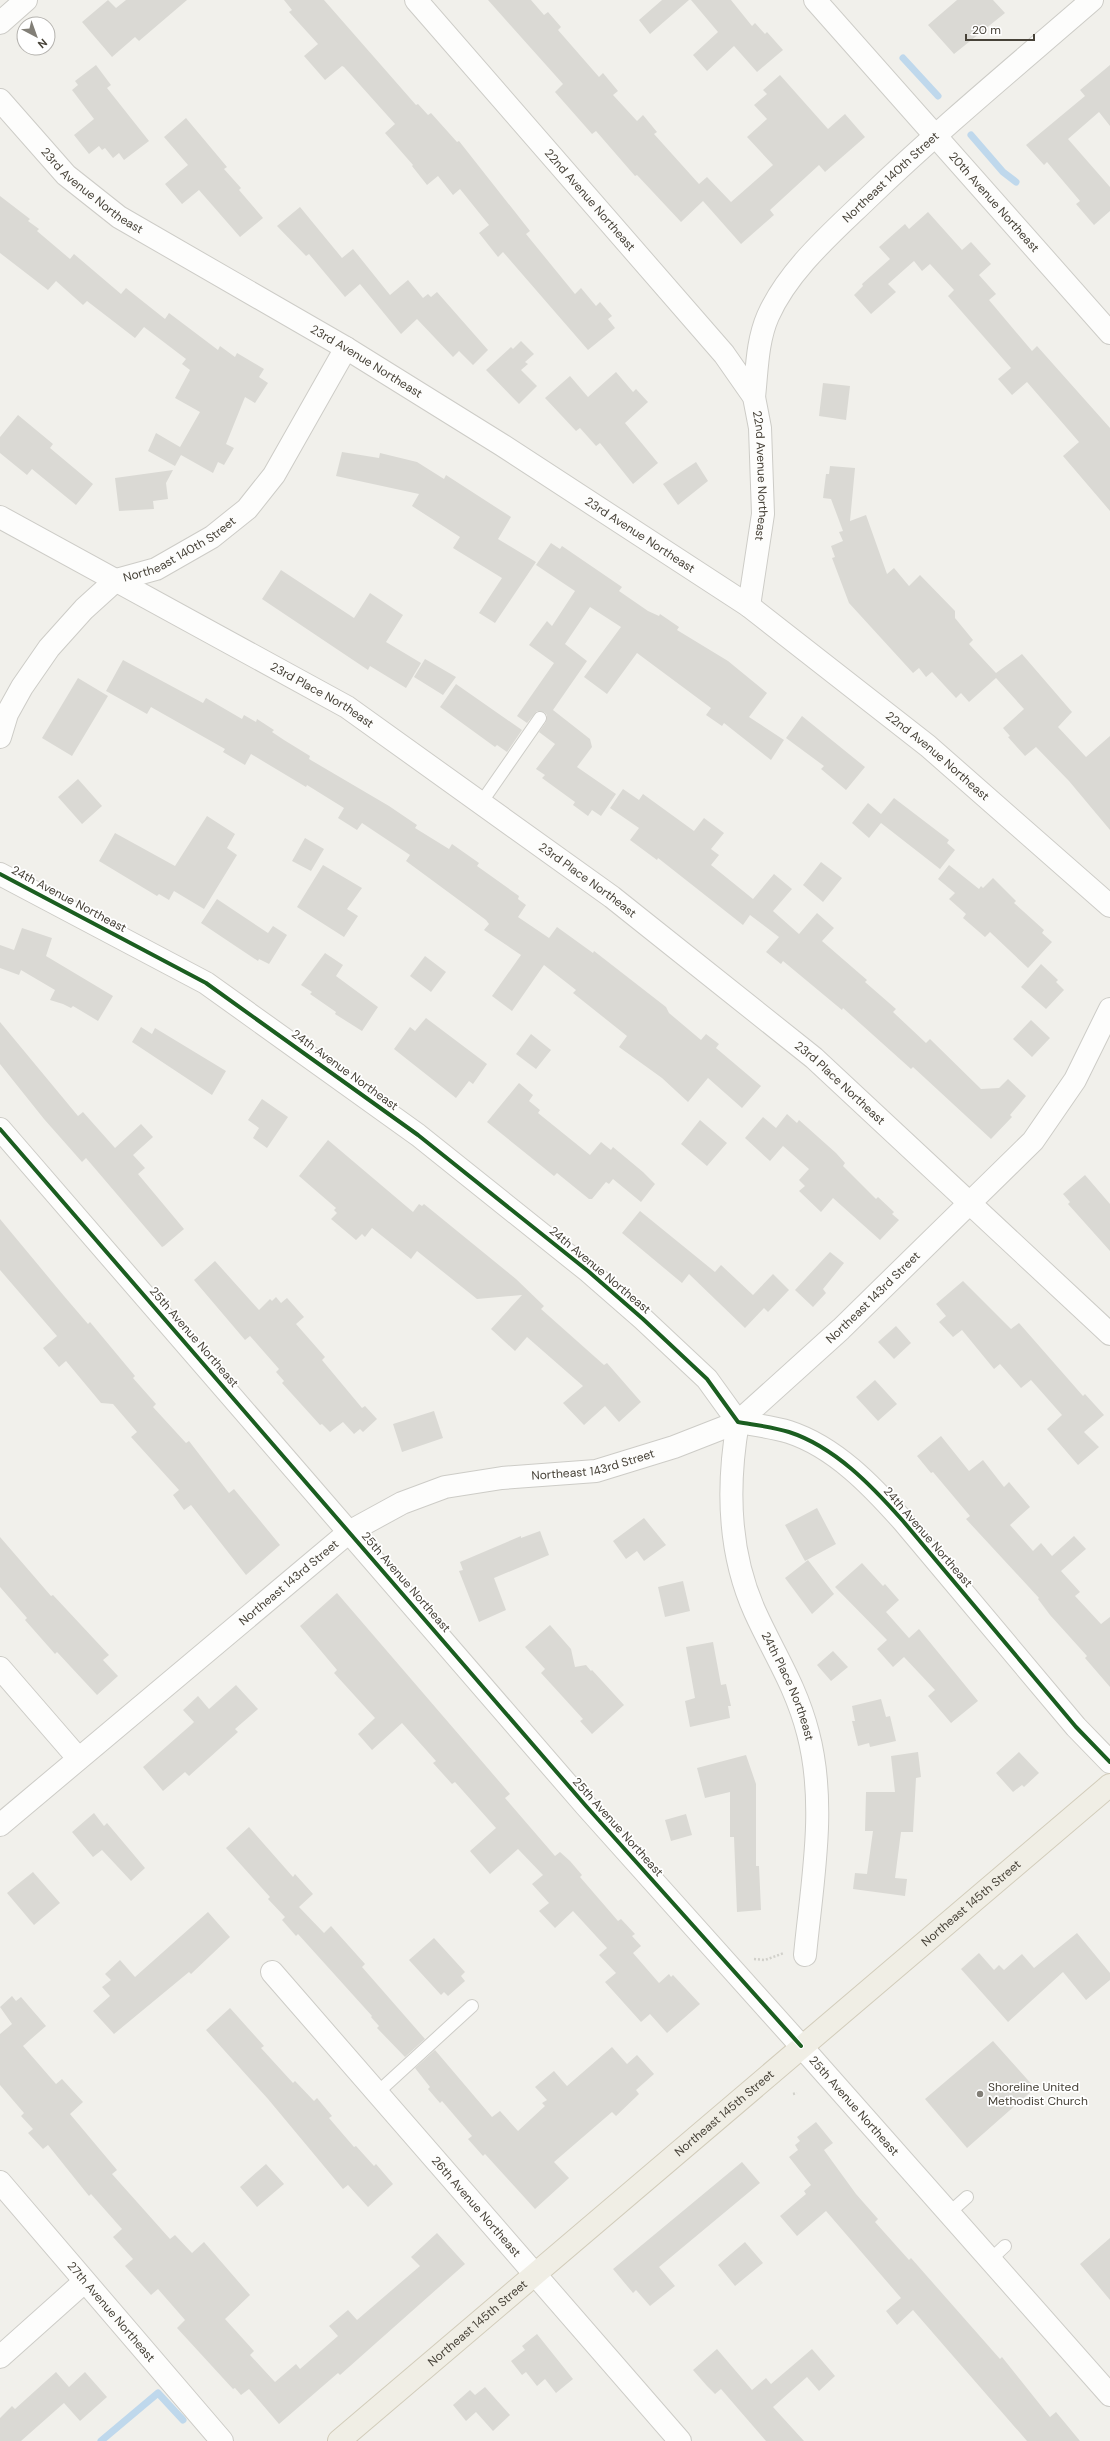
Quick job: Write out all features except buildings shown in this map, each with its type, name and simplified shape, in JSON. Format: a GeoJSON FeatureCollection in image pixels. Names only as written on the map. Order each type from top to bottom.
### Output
{"type":"FeatureCollection","features":[{"type":"Feature","properties":{"kind":"main road","name":"Northeast 145th Street"},"geometry":{"type":"LineString","coordinates":[[338,2441],[1110,1785]]}},
{"type":"Feature","properties":{"kind":"street"},"geometry":{"type":"LineString","coordinates":[[0,23],[26,0]]}},
{"type":"Feature","properties":{"kind":"street","name":"22nd Avenue Northeast"},"geometry":{"type":"LineString","coordinates":[[416,0],[724,354],[754,397],[760,428],[764,514],[749,606],[928,746],[1110,906]]}},
{"type":"Feature","properties":{"kind":"street","name":"20th Avenue Northeast"},"geometry":{"type":"LineString","coordinates":[[815,0],[1110,333]]}},
{"type":"Feature","properties":{"kind":"street","name":"Northeast 140th Street"},"geometry":{"type":"LineString","coordinates":[[754,397],[761,338],[768,317],[781,293],[828,236],[935,135],[1092,0]]}},
{"type":"Feature","properties":{"kind":"street","name":"23rd Avenue Northeast"},"geometry":{"type":"LineString","coordinates":[[0,100],[66,175],[119,217],[346,348],[502,445],[749,606]]}},
{"type":"Feature","properties":{"kind":"street","name":"Northeast 140th Street"},"geometry":{"type":"LineString","coordinates":[[0,737],[7,714],[22,687],[49,648],[84,610],[116,580],[156,569],[212,537],[247,509],[274,475],[346,348]]}},
{"type":"Feature","properties":{"kind":"street","name":"23rd Place Northeast"},"geometry":{"type":"LineString","coordinates":[[0,517],[347,707],[612,896],[814,1058],[1110,1334]]}},
{"type":"Feature","properties":{"kind":"street","name":"24th Avenue Northeast"},"geometry":{"type":"LineString","coordinates":[[0,874],[206,983],[418,1135],[588,1271],[643,1319],[707,1379],[738,1422],[789,1432],[809,1440],[829,1452],[863,1480],[903,1521],[1076,1727],[1110,1762]]}},
{"type":"Feature","properties":{"kind":"street","name":"Northeast 143rd Street"},"geometry":{"type":"LineString","coordinates":[[0,1825],[349,1532],[402,1503],[445,1487],[502,1478],[596,1471],[674,1447],[738,1422],[841,1329],[971,1204],[1033,1141],[1075,1080],[1110,1009]]}},
{"type":"Feature","properties":{"kind":"street","name":"25th Avenue Northeast"},"geometry":{"type":"LineString","coordinates":[[0,1129],[580,1800],[949,2213],[998,2253],[1110,2395]]}},
{"type":"Feature","properties":{"kind":"street","name":"24th Place Northeast"},"geometry":{"type":"LineString","coordinates":[[738,1422],[732,1455],[731,1490],[732,1517],[740,1568],[755,1611],[798,1698],[809,1735],[816,1777],[818,1817],[805,1955]]}},
{"type":"Feature","properties":{"kind":"street"},"geometry":{"type":"LineString","coordinates":[[0,1668],[78,1758]]}},
{"type":"Feature","properties":{"kind":"street","name":"26th Avenue Northeast"},"geometry":{"type":"LineString","coordinates":[[272,1972],[680,2441]]}},
{"type":"Feature","properties":{"kind":"street","name":"27th Avenue Northeast"},"geometry":{"type":"LineString","coordinates":[[0,2182],[84,2282],[222,2441]]}},
{"type":"Feature","properties":{"kind":"street"},"geometry":{"type":"LineString","coordinates":[[0,2357],[84,2282]]}},
{"type":"Feature","properties":{"kind":"lane"},"geometry":{"type":"LineString","coordinates":[[481,803],[540,718]]}},
{"type":"Feature","properties":{"kind":"lane"},"geometry":{"type":"LineString","coordinates":[[377,2093],[472,2006]]}},
{"type":"Feature","properties":{"kind":"lane"},"geometry":{"type":"LineString","coordinates":[[949,2213],[966,2197]]}},
{"type":"Feature","properties":{"kind":"path"},"geometry":{"type":"LineString","coordinates":[[748,1956],[765,1960],[782,1953]]}},
{"type":"Feature","properties":{"kind":"path"},"geometry":{"type":"LineString","coordinates":[[793,2094],[797,2093]]}},
{"type":"Feature","properties":{"kind":"waterway"},"geometry":{"type":"LineString","coordinates":[[903,58],[938,96]]}},
{"type":"Feature","properties":{"kind":"waterway"},"geometry":{"type":"LineString","coordinates":[[971,135],[1003,172],[1016,182]]}},
{"type":"Feature","properties":{"kind":"waterway"},"geometry":{"type":"LineString","coordinates":[[101,2441],[158,2393],[183,2420]]}},
{"type":"Feature","properties":{"kind":"cycle path"},"geometry":{"type":"LineString","coordinates":[[0,874],[206,983],[418,1135],[588,1271],[643,1319],[707,1379],[738,1422],[783,1430],[806,1439],[822,1447],[852,1469],[879,1494],[903,1521],[1076,1727],[1110,1762]]}},
{"type":"Feature","properties":{"kind":"cycle path"},"geometry":{"type":"LineString","coordinates":[[0,1129],[586,1806],[801,2046]]}},
{"type":"Feature","properties":{"kind":"place","name":"Shoreline United Methodist Church"},"geometry":{"type":"Point","coordinates":[980,2094]}}]}
